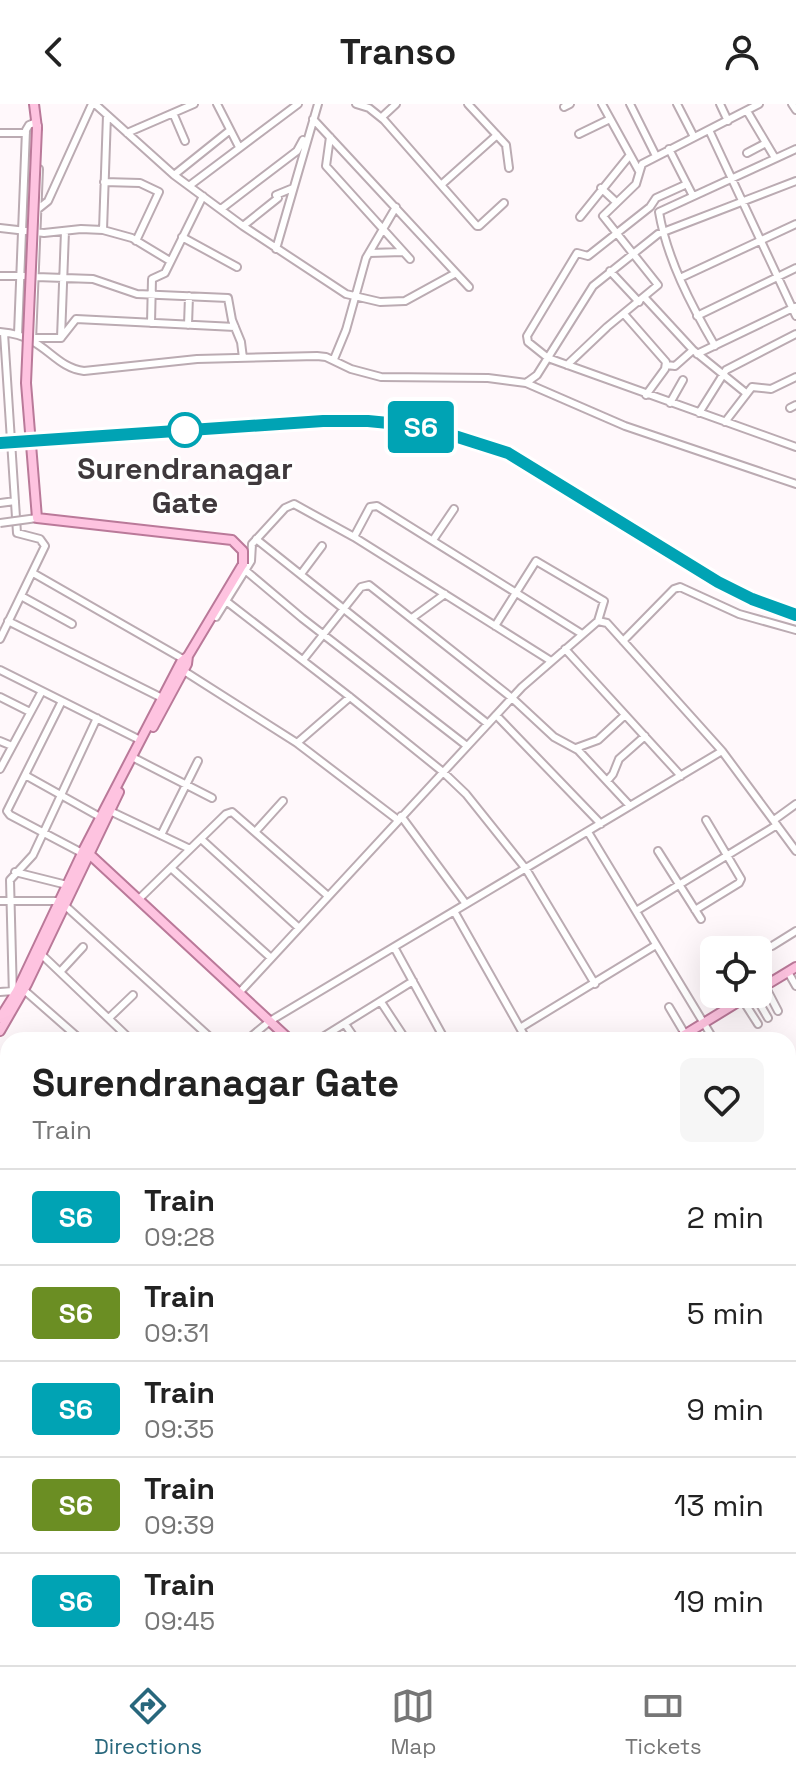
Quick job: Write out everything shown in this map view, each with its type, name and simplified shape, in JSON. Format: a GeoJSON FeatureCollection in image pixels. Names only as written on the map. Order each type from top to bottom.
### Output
{"type":"FeatureCollection","features":[{"type":"Feature","properties":{"kind":"main road"},"geometry":{"type":"LineString","coordinates":[[0,1031],[41,954],[100,817],[162,698],[244,567],[243,551],[232,540],[37,518],[26,383],[36,104]]}},
{"type":"Feature","properties":{"kind":"main road"},"geometry":{"type":"LineString","coordinates":[[0,1018],[63,903],[67,885],[184,671],[186,658]]}},
{"type":"Feature","properties":{"kind":"main road"},"geometry":{"type":"LineString","coordinates":[[85,852],[282,1032]]}},
{"type":"Feature","properties":{"kind":"main road"},"geometry":{"type":"LineString","coordinates":[[772,982],[792,970]]}},
{"type":"Feature","properties":{"kind":"main road"},"geometry":{"type":"LineString","coordinates":[[688,1032],[728,1008]]}},
{"type":"Feature","properties":{"kind":"street"},"geometry":{"type":"LineString","coordinates":[[38,209],[48,201],[93,104],[174,175],[329,285],[354,297],[380,302],[405,301],[456,273]]}},
{"type":"Feature","properties":{"kind":"street"},"geometry":{"type":"LineString","coordinates":[[127,133],[192,104]]}},
{"type":"Feature","properties":{"kind":"street"},"geometry":{"type":"LineString","coordinates":[[217,104],[239,147]]}},
{"type":"Feature","properties":{"kind":"street"},"geometry":{"type":"LineString","coordinates":[[189,186],[298,104]]}},
{"type":"Feature","properties":{"kind":"street"},"geometry":{"type":"LineString","coordinates":[[276,249],[318,104]]}},
{"type":"Feature","properties":{"kind":"street"},"geometry":{"type":"LineString","coordinates":[[356,104],[382,117],[477,226],[504,203]]}},
{"type":"Feature","properties":{"kind":"street"},"geometry":{"type":"LineString","coordinates":[[382,117],[396,104]]}},
{"type":"Feature","properties":{"kind":"street"},"geometry":{"type":"LineString","coordinates":[[468,104],[507,148],[509,168]]}},
{"type":"Feature","properties":{"kind":"street"},"geometry":{"type":"LineString","coordinates":[[602,104],[639,172]]}},
{"type":"Feature","properties":{"kind":"street"},"geometry":{"type":"LineString","coordinates":[[630,104],[656,156]]}},
{"type":"Feature","properties":{"kind":"street"},"geometry":{"type":"LineString","coordinates":[[677,104],[694,137]]}},
{"type":"Feature","properties":{"kind":"street"},"geometry":{"type":"LineString","coordinates":[[720,104],[728,121]]}},
{"type":"Feature","properties":{"kind":"street"},"geometry":{"type":"LineString","coordinates":[[567,365],[658,285],[603,217],[636,184],[642,164],[759,104]]}},
{"type":"Feature","properties":{"kind":"street"},"geometry":{"type":"LineString","coordinates":[[792,104],[796,110]]}},
{"type":"Feature","properties":{"kind":"street"},"geometry":{"type":"LineString","coordinates":[[747,111],[775,158]]}},
{"type":"Feature","properties":{"kind":"street"},"geometry":{"type":"LineString","coordinates":[[173,113],[185,141]]}},
{"type":"Feature","properties":{"kind":"street"},"geometry":{"type":"LineString","coordinates":[[103,230],[107,115]]}},
{"type":"Feature","properties":{"kind":"street"},"geometry":{"type":"LineString","coordinates":[[313,119],[469,287]]}},
{"type":"Feature","properties":{"kind":"street"},"geometry":{"type":"LineString","coordinates":[[579,134],[610,119]]}},
{"type":"Feature","properties":{"kind":"street"},"geometry":{"type":"LineString","coordinates":[[18,334],[26,133],[29,125],[37,123],[40,130],[37,277],[32,339]]}},
{"type":"Feature","properties":{"kind":"street"},"geometry":{"type":"LineString","coordinates":[[666,365],[675,366],[695,352],[795,310],[709,130]]}},
{"type":"Feature","properties":{"kind":"street"},"geometry":{"type":"LineString","coordinates":[[174,175],[229,131]]}},
{"type":"Feature","properties":{"kind":"street"},"geometry":{"type":"LineString","coordinates":[[0,133],[26,133]]}},
{"type":"Feature","properties":{"kind":"street"},"geometry":{"type":"LineString","coordinates":[[441,185],[497,135]]}},
{"type":"Feature","properties":{"kind":"street"},"geometry":{"type":"LineString","coordinates":[[221,209],[297,151],[304,136]]}},
{"type":"Feature","properties":{"kind":"street"},"geometry":{"type":"LineString","coordinates":[[330,137],[326,166],[410,259]]}},
{"type":"Feature","properties":{"kind":"street"},"geometry":{"type":"LineString","coordinates":[[747,153],[766,143]]}},
{"type":"Feature","properties":{"kind":"street"},"geometry":{"type":"LineString","coordinates":[[669,149],[693,196]]}},
{"type":"Feature","properties":{"kind":"street"},"geometry":{"type":"LineString","coordinates":[[715,346],[680,278],[659,212],[796,149]]}},
{"type":"Feature","properties":{"kind":"street"},"geometry":{"type":"LineString","coordinates":[[580,217],[630,155]]}},
{"type":"Feature","properties":{"kind":"street"},"geometry":{"type":"LineString","coordinates":[[526,383],[533,380],[593,286],[633,253],[663,231],[796,181]]}},
{"type":"Feature","properties":{"kind":"street"},"geometry":{"type":"LineString","coordinates":[[104,182],[144,184],[160,193],[136,241]]}},
{"type":"Feature","properties":{"kind":"street"},"geometry":{"type":"LineString","coordinates":[[687,184],[656,198],[650,207],[588,256],[577,253],[527,336],[530,344],[548,358],[796,447]]}},
{"type":"Feature","properties":{"kind":"street"},"geometry":{"type":"LineString","coordinates":[[243,226],[277,196],[293,188]]}},
{"type":"Feature","properties":{"kind":"street"},"geometry":{"type":"LineString","coordinates":[[601,188],[616,202]]}},
{"type":"Feature","properties":{"kind":"street"},"geometry":{"type":"LineString","coordinates":[[151,323],[152,279],[163,274],[203,196]]}},
{"type":"Feature","properties":{"kind":"street"},"geometry":{"type":"LineString","coordinates":[[334,359],[369,253],[396,207]]}},
{"type":"Feature","properties":{"kind":"street"},"geometry":{"type":"LineString","coordinates":[[680,278],[796,224]]}},
{"type":"Feature","properties":{"kind":"street"},"geometry":{"type":"LineString","coordinates":[[0,228],[37,232],[103,230],[136,241],[170,261]]}},
{"type":"Feature","properties":{"kind":"street"},"geometry":{"type":"LineString","coordinates":[[61,338],[65,231]]}},
{"type":"Feature","properties":{"kind":"street"},"geometry":{"type":"LineString","coordinates":[[182,237],[237,267]]}},
{"type":"Feature","properties":{"kind":"street"},"geometry":{"type":"LineString","coordinates":[[369,253],[403,252]]}},
{"type":"Feature","properties":{"kind":"street"},"geometry":{"type":"LineString","coordinates":[[697,316],[796,268]]}},
{"type":"Feature","properties":{"kind":"street"},"geometry":{"type":"LineString","coordinates":[[610,271],[695,352],[746,393]]}},
{"type":"Feature","properties":{"kind":"street"},"geometry":{"type":"LineString","coordinates":[[0,276],[93,279],[127,292],[228,298],[243,358]]}},
{"type":"Feature","properties":{"kind":"street"},"geometry":{"type":"LineString","coordinates":[[188,325],[189,296]]}},
{"type":"Feature","properties":{"kind":"street"},"geometry":{"type":"LineString","coordinates":[[624,314],[665,360],[666,365],[646,395]]}},
{"type":"Feature","properties":{"kind":"street"},"geometry":{"type":"LineString","coordinates":[[32,339],[61,338],[76,319],[235,327]]}},
{"type":"Feature","properties":{"kind":"street"},"geometry":{"type":"LineString","coordinates":[[0,639],[45,546],[42,540],[17,533],[2,332],[32,339],[63,364],[84,371],[197,359],[317,356],[334,359],[363,373],[381,377],[488,378],[526,383],[625,426],[796,484]]}},
{"type":"Feature","properties":{"kind":"street"},"geometry":{"type":"LineString","coordinates":[[699,413],[722,374],[796,334]]}},
{"type":"Feature","properties":{"kind":"street"},"geometry":{"type":"LineString","coordinates":[[725,422],[752,387],[771,389],[796,377]]}},
{"type":"Feature","properties":{"kind":"street"},"geometry":{"type":"LineString","coordinates":[[670,403],[683,380]]}},
{"type":"Feature","properties":{"kind":"street"},"geometry":{"type":"LineString","coordinates":[[0,503],[15,501]]}},
{"type":"Feature","properties":{"kind":"street"},"geometry":{"type":"LineString","coordinates":[[33,573],[186,658],[226,601],[244,567],[251,561],[252,544],[285,508],[294,504],[354,537],[551,661]]}},
{"type":"Feature","properties":{"kind":"street"},"geometry":{"type":"LineString","coordinates":[[354,537],[370,507],[375,505],[582,634]]}},
{"type":"Feature","properties":{"kind":"street"},"geometry":{"type":"LineString","coordinates":[[433,540],[454,509]]}},
{"type":"Feature","properties":{"kind":"street"},"geometry":{"type":"LineString","coordinates":[[0,523],[37,518]]}},
{"type":"Feature","properties":{"kind":"street"},"geometry":{"type":"LineString","coordinates":[[256,539],[488,724]]}},
{"type":"Feature","properties":{"kind":"street"},"geometry":{"type":"LineString","coordinates":[[301,574],[322,546]]}},
{"type":"Feature","properties":{"kind":"street"},"geometry":{"type":"LineString","coordinates":[[239,993],[512,698],[598,621],[604,601],[539,561],[534,562],[495,626]]}},
{"type":"Feature","properties":{"kind":"street"},"geometry":{"type":"LineString","coordinates":[[244,567],[467,746]]}},
{"type":"Feature","properties":{"kind":"street"},"geometry":{"type":"LineString","coordinates":[[303,660],[366,584],[512,698],[554,737],[575,748],[630,806]]}},
{"type":"Feature","properties":{"kind":"street"},"geometry":{"type":"LineString","coordinates":[[623,641],[674,589],[680,587],[739,614],[796,630]]}},
{"type":"Feature","properties":{"kind":"street"},"geometry":{"type":"LineString","coordinates":[[412,618],[445,594]]}},
{"type":"Feature","properties":{"kind":"street"},"geometry":{"type":"LineString","coordinates":[[21,596],[72,624]]}},
{"type":"Feature","properties":{"kind":"street"},"geometry":{"type":"LineString","coordinates":[[226,601],[443,772],[487,818],[526,869],[595,984]]}},
{"type":"Feature","properties":{"kind":"street"},"geometry":{"type":"LineString","coordinates":[[8,621],[162,698]]}},
{"type":"Feature","properties":{"kind":"street"},"geometry":{"type":"LineString","coordinates":[[598,621],[607,623],[722,751],[796,851]]}},
{"type":"Feature","properties":{"kind":"street"},"geometry":{"type":"LineString","coordinates":[[565,649],[681,776]]}},
{"type":"Feature","properties":{"kind":"street"},"geometry":{"type":"LineString","coordinates":[[0,670],[140,740]]}},
{"type":"Feature","properties":{"kind":"street"},"geometry":{"type":"LineString","coordinates":[[184,671],[297,743],[400,818],[466,904]]}},
{"type":"Feature","properties":{"kind":"street"},"geometry":{"type":"LineString","coordinates":[[0,769],[42,691]]}},
{"type":"Feature","properties":{"kind":"street"},"geometry":{"type":"LineString","coordinates":[[0,697],[30,712]]}},
{"type":"Feature","properties":{"kind":"street"},"geometry":{"type":"LineString","coordinates":[[297,743],[350,697]]}},
{"type":"Feature","properties":{"kind":"street"},"geometry":{"type":"LineString","coordinates":[[62,701],[7,811],[85,852]]}},
{"type":"Feature","properties":{"kind":"street"},"geometry":{"type":"LineString","coordinates":[[496,715],[601,824]]}},
{"type":"Feature","properties":{"kind":"street"},"geometry":{"type":"LineString","coordinates":[[575,748],[598,740],[625,715]]}},
{"type":"Feature","properties":{"kind":"street"},"geometry":{"type":"LineString","coordinates":[[0,992],[13,994],[10,880],[30,860],[97,718]]}},
{"type":"Feature","properties":{"kind":"street"},"geometry":{"type":"LineString","coordinates":[[607,781],[619,759],[645,736]]}},
{"type":"Feature","properties":{"kind":"street"},"geometry":{"type":"LineString","coordinates":[[0,741],[12,746]]}},
{"type":"Feature","properties":{"kind":"street"},"geometry":{"type":"LineString","coordinates":[[257,1032],[270,1021],[722,751]]}},
{"type":"Feature","properties":{"kind":"street"},"geometry":{"type":"LineString","coordinates":[[136,759],[212,798]]}},
{"type":"Feature","properties":{"kind":"street"},"geometry":{"type":"LineString","coordinates":[[161,835],[198,761]]}},
{"type":"Feature","properties":{"kind":"street"},"geometry":{"type":"LineString","coordinates":[[25,775],[100,817]]}},
{"type":"Feature","properties":{"kind":"street"},"geometry":{"type":"LineString","coordinates":[[256,831],[283,801]]}},
{"type":"Feature","properties":{"kind":"street"},"geometry":{"type":"LineString","coordinates":[[636,911],[728,855],[796,804]]}},
{"type":"Feature","properties":{"kind":"street"},"geometry":{"type":"LineString","coordinates":[[110,811],[190,849]]}},
{"type":"Feature","properties":{"kind":"street"},"geometry":{"type":"LineString","coordinates":[[139,899],[229,812],[236,812],[328,896]]}},
{"type":"Feature","properties":{"kind":"street"},"geometry":{"type":"LineString","coordinates":[[695,910],[739,883],[740,874],[706,820]]}},
{"type":"Feature","properties":{"kind":"street"},"geometry":{"type":"LineString","coordinates":[[588,832],[709,1032]]}},
{"type":"Feature","properties":{"kind":"street"},"geometry":{"type":"LineString","coordinates":[[201,839],[299,928]]}},
{"type":"Feature","properties":{"kind":"street"},"geometry":{"type":"LineString","coordinates":[[658,851],[701,919]]}},
{"type":"Feature","properties":{"kind":"street"},"geometry":{"type":"LineString","coordinates":[[171,868],[271,958]]}},
{"type":"Feature","properties":{"kind":"street"},"geometry":{"type":"LineString","coordinates":[[15,872],[67,885]]}},
{"type":"Feature","properties":{"kind":"street"},"geometry":{"type":"LineString","coordinates":[[0,901],[63,903],[204,1032]]}},
{"type":"Feature","properties":{"kind":"street"},"geometry":{"type":"LineString","coordinates":[[454,911],[522,1032],[656,945]]}},
{"type":"Feature","properties":{"kind":"street"},"geometry":{"type":"LineString","coordinates":[[772,946],[796,931]]}},
{"type":"Feature","properties":{"kind":"street"},"geometry":{"type":"LineString","coordinates":[[60,972],[83,947]]}},
{"type":"Feature","properties":{"kind":"street"},"geometry":{"type":"LineString","coordinates":[[394,947],[438,1032]]}},
{"type":"Feature","properties":{"kind":"street"},"geometry":{"type":"LineString","coordinates":[[41,954],[123,1032]]}},
{"type":"Feature","properties":{"kind":"street"},"geometry":{"type":"LineString","coordinates":[[792,970],[796,986]]}},
{"type":"Feature","properties":{"kind":"street"},"geometry":{"type":"LineString","coordinates":[[332,1032],[413,981]]}},
{"type":"Feature","properties":{"kind":"street"},"geometry":{"type":"LineString","coordinates":[[24,990],[72,1032]]}},
{"type":"Feature","properties":{"kind":"street"},"geometry":{"type":"LineString","coordinates":[[109,1018],[133,995]]}},
{"type":"Feature","properties":{"kind":"street"},"geometry":{"type":"LineString","coordinates":[[381,1002],[401,1032]]}},
{"type":"Feature","properties":{"kind":"street"},"geometry":{"type":"LineString","coordinates":[[772,1005],[778,1011]]}},
{"type":"Feature","properties":{"kind":"street"},"geometry":{"type":"LineString","coordinates":[[669,1007],[684,1032]]}},
{"type":"Feature","properties":{"kind":"street"},"geometry":{"type":"LineString","coordinates":[[748,1008],[758,1024]]}},
{"type":"Feature","properties":{"kind":"street"},"geometry":{"type":"LineString","coordinates":[[764,1008],[768,1018]]}},
{"type":"Feature","properties":{"kind":"street"},"geometry":{"type":"LineString","coordinates":[[345,1024],[350,1032]]}},
{"type":"Feature","properties":{"kind":"railway"},"geometry":{"type":"LineString","coordinates":[[0,443],[323,421],[368,421],[442,432],[508,453],[718,582],[752,599],[796,615]]}},
{"type":"Feature","properties":{"kind":"train","name":"S6"},"geometry":{"type":"LineString","coordinates":[[0,443],[323,421],[368,421],[442,432],[508,453],[718,582],[752,599],[796,615]]}},
{"type":"Feature","properties":{"kind":"place","name":"Surendranagar Gate"},"geometry":{"type":"Point","coordinates":[185,430]}}]}
